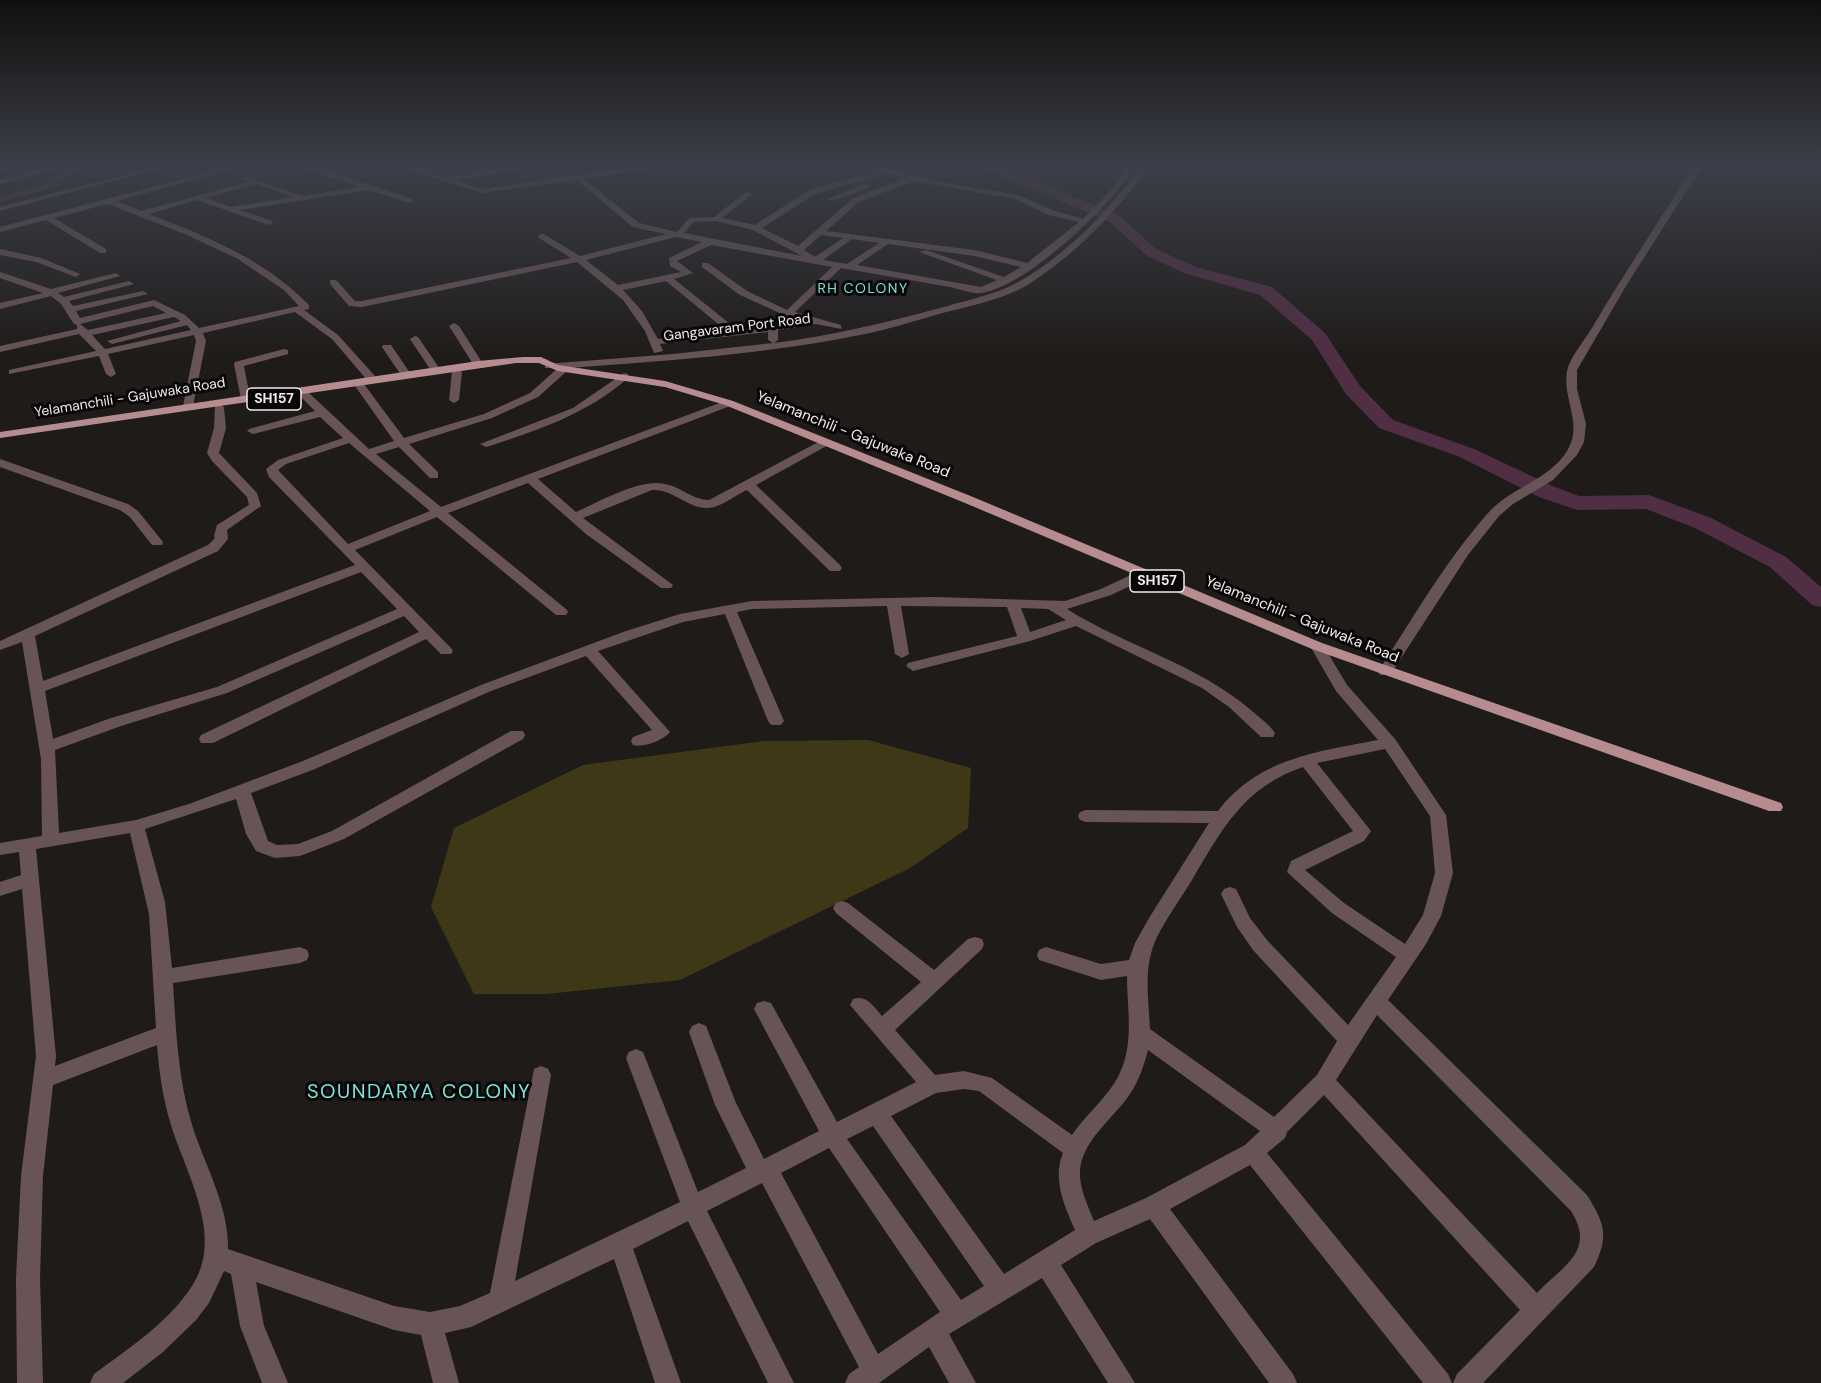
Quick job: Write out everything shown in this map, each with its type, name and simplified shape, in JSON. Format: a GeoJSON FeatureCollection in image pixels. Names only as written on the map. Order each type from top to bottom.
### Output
{"type":"FeatureCollection","features":[{"type":"Feature","properties":{"kind":"main road","name":"Yelamanchili - Gajuwaka Road"},"geometry":{"type":"LineString","coordinates":[[0,435],[371,378],[478,364],[551,365],[617,370],[699,391],[1142,575],[1385,672],[1775,807]]}},
{"type":"Feature","properties":{"kind":"main road","name":"Yelamanchili - Gajuwaka Road"},"geometry":{"type":"LineString","coordinates":[[0,443],[457,372],[551,365]]}},
{"type":"Feature","properties":{"kind":"street"},"geometry":{"type":"LineString","coordinates":[[64,228],[103,251]]}},
{"type":"Feature","properties":{"kind":"street"},"geometry":{"type":"LineString","coordinates":[[98,349],[199,333],[305,308],[306,306],[277,279],[258,266],[170,228]]}},
{"type":"Feature","properties":{"kind":"street"},"geometry":{"type":"LineString","coordinates":[[646,228],[710,242],[983,290]]}},
{"type":"Feature","properties":{"kind":"street"},"geometry":{"type":"LineString","coordinates":[[333,282],[352,304],[362,304],[579,259],[676,235],[684,228]]}},
{"type":"Feature","properties":{"kind":"street"},"geometry":{"type":"LineString","coordinates":[[756,228],[815,261]]}},
{"type":"Feature","properties":{"kind":"street"},"geometry":{"type":"LineString","coordinates":[[799,250],[823,228]]}},
{"type":"Feature","properties":{"kind":"street","name":"Gangavaram Port Road"},"geometry":{"type":"LineString","coordinates":[[551,365],[656,346],[838,327],[924,308],[983,290],[997,277],[1073,228]]}},
{"type":"Feature","properties":{"kind":"street","name":"Gangavaram Port Road"},"geometry":{"type":"LineString","coordinates":[[617,370],[673,357],[791,344],[893,324],[968,304],[1014,288],[1061,257],[1093,228]]}},
{"type":"Feature","properties":{"kind":"street"},"geometry":{"type":"LineString","coordinates":[[1385,672],[1463,553],[1495,513],[1509,501],[1549,477],[1571,455],[1578,442],[1580,424],[1571,381],[1572,370],[1576,360],[1659,228]]}},
{"type":"Feature","properties":{"kind":"street"},"geometry":{"type":"LineString","coordinates":[[818,232],[974,253],[1020,263]]}},
{"type":"Feature","properties":{"kind":"street"},"geometry":{"type":"LineString","coordinates":[[542,236],[579,259],[617,288],[633,305],[656,346],[738,334],[773,334],[817,321]]}},
{"type":"Feature","properties":{"kind":"street"},"geometry":{"type":"LineString","coordinates":[[815,261],[851,236]]}},
{"type":"Feature","properties":{"kind":"street"},"geometry":{"type":"LineString","coordinates":[[850,266],[887,241]]}},
{"type":"Feature","properties":{"kind":"street"},"geometry":{"type":"LineString","coordinates":[[617,288],[690,272],[673,264],[672,260],[710,242]]}},
{"type":"Feature","properties":{"kind":"street"},"geometry":{"type":"LineString","coordinates":[[913,244],[918,251],[997,277]]}},
{"type":"Feature","properties":{"kind":"street"},"geometry":{"type":"LineString","coordinates":[[0,252],[38,260],[76,274]]}},
{"type":"Feature","properties":{"kind":"street"},"geometry":{"type":"LineString","coordinates":[[0,269],[38,260]]}},
{"type":"Feature","properties":{"kind":"street"},"geometry":{"type":"LineString","coordinates":[[705,265],[743,293],[786,313],[838,327]]}},
{"type":"Feature","properties":{"kind":"street"},"geometry":{"type":"LineString","coordinates":[[773,334],[786,313],[839,265]]}},
{"type":"Feature","properties":{"kind":"street"},"geometry":{"type":"LineString","coordinates":[[102,269],[129,284],[154,303],[189,322],[199,333],[200,349],[188,406]]}},
{"type":"Feature","properties":{"kind":"street"},"geometry":{"type":"LineString","coordinates":[[0,275],[52,292],[63,300],[72,309],[81,329],[98,349],[111,374]]}},
{"type":"Feature","properties":{"kind":"street"},"geometry":{"type":"LineString","coordinates":[[0,306],[116,276]]}},
{"type":"Feature","properties":{"kind":"street"},"geometry":{"type":"LineString","coordinates":[[668,278],[738,334]]}},
{"type":"Feature","properties":{"kind":"street"},"geometry":{"type":"LineString","coordinates":[[63,300],[129,284]]}},
{"type":"Feature","properties":{"kind":"street"},"geometry":{"type":"LineString","coordinates":[[72,309],[143,294]]}},
{"type":"Feature","properties":{"kind":"street"},"geometry":{"type":"LineString","coordinates":[[81,329],[154,303]]}},
{"type":"Feature","properties":{"kind":"street"},"geometry":{"type":"LineString","coordinates":[[298,310],[335,338],[371,378]]}},
{"type":"Feature","properties":{"kind":"street"},"geometry":{"type":"LineString","coordinates":[[0,348],[81,329],[173,314]]}},
{"type":"Feature","properties":{"kind":"street"},"geometry":{"type":"LineString","coordinates":[[883,318],[893,324]]}},
{"type":"Feature","properties":{"kind":"street"},"geometry":{"type":"LineString","coordinates":[[13,372],[189,322]]}},
{"type":"Feature","properties":{"kind":"street"},"geometry":{"type":"LineString","coordinates":[[454,326],[478,364]]}},
{"type":"Feature","properties":{"kind":"street"},"geometry":{"type":"LineString","coordinates":[[416,339],[435,369]]}},
{"type":"Feature","properties":{"kind":"street"},"geometry":{"type":"LineString","coordinates":[[387,347],[405,373]]}},
{"type":"Feature","properties":{"kind":"street"},"geometry":{"type":"LineString","coordinates":[[245,398],[239,363],[284,352]]}},
{"type":"Feature","properties":{"kind":"street"},"geometry":{"type":"LineString","coordinates":[[368,453],[488,416],[534,395],[551,365]]}},
{"type":"Feature","properties":{"kind":"street"},"geometry":{"type":"LineString","coordinates":[[486,444],[580,410],[599,398],[617,370]]}},
{"type":"Feature","properties":{"kind":"street"},"geometry":{"type":"LineString","coordinates":[[454,400],[457,372]]}},
{"type":"Feature","properties":{"kind":"street"},"geometry":{"type":"LineString","coordinates":[[360,386],[401,442],[434,476]]}},
{"type":"Feature","properties":{"kind":"street"},"geometry":{"type":"LineString","coordinates":[[305,395],[350,439],[561,612]]}},
{"type":"Feature","properties":{"kind":"street"},"geometry":{"type":"LineString","coordinates":[[346,549],[529,477],[729,403]]}},
{"type":"Feature","properties":{"kind":"street"},"geometry":{"type":"LineString","coordinates":[[0,646],[213,548],[222,540],[221,528],[255,506],[253,496],[216,459],[213,453],[219,428],[219,408]]}},
{"type":"Feature","properties":{"kind":"street"},"geometry":{"type":"LineString","coordinates":[[253,431],[321,412]]}},
{"type":"Feature","properties":{"kind":"street"},"geometry":{"type":"LineString","coordinates":[[350,439],[282,462],[272,469],[273,474],[446,651]]}},
{"type":"Feature","properties":{"kind":"street"},"geometry":{"type":"LineString","coordinates":[[575,517],[656,486],[666,488],[695,503],[704,505],[718,501],[826,442]]}},
{"type":"Feature","properties":{"kind":"street"},"geometry":{"type":"LineString","coordinates":[[0,463],[124,507],[143,523],[158,542]]}},
{"type":"Feature","properties":{"kind":"street"},"geometry":{"type":"LineString","coordinates":[[529,477],[575,517],[666,585]]}},
{"type":"Feature","properties":{"kind":"street"},"geometry":{"type":"LineString","coordinates":[[749,485],[835,568]]}},
{"type":"Feature","properties":{"kind":"street"},"geometry":{"type":"LineString","coordinates":[[37,689],[362,567]]}},
{"type":"Feature","properties":{"kind":"street"},"geometry":{"type":"LineString","coordinates":[[0,849],[136,826],[242,792],[486,688],[680,618],[752,605],[893,602],[1052,605],[1086,600],[1142,575]]}},
{"type":"Feature","properties":{"kind":"street"},"geometry":{"type":"LineString","coordinates":[[893,602],[902,654]]}},
{"type":"Feature","properties":{"kind":"street"},"geometry":{"type":"LineString","coordinates":[[1013,604],[1025,638]]}},
{"type":"Feature","properties":{"kind":"street"},"geometry":{"type":"LineString","coordinates":[[1052,605],[1126,647],[1199,680],[1236,704],[1267,733]]}},
{"type":"Feature","properties":{"kind":"street"},"geometry":{"type":"LineString","coordinates":[[729,608],[776,721]]}},
{"type":"Feature","properties":{"kind":"street"},"geometry":{"type":"LineString","coordinates":[[47,747],[138,715],[222,690],[405,610]]}},
{"type":"Feature","properties":{"kind":"street"},"geometry":{"type":"LineString","coordinates":[[913,666],[1025,638],[1077,621]]}},
{"type":"Feature","properties":{"kind":"street"},"geometry":{"type":"LineString","coordinates":[[207,739],[428,633]]}},
{"type":"Feature","properties":{"kind":"street"},"geometry":{"type":"LineString","coordinates":[[28,634],[47,747],[51,842]]}},
{"type":"Feature","properties":{"kind":"street"},"geometry":{"type":"LineString","coordinates":[[699,1032],[726,1105],[763,1171],[866,1377],[933,1330],[1088,1235],[1155,1206],[1253,1152],[1277,1131],[1324,1081],[1432,916],[1444,873],[1438,815],[1389,743],[1341,688],[1317,646]]}},
{"type":"Feature","properties":{"kind":"street"},"geometry":{"type":"LineString","coordinates":[[589,650],[662,732],[639,741]]}},
{"type":"Feature","properties":{"kind":"street"},"geometry":{"type":"LineString","coordinates":[[242,792],[255,834],[262,846],[275,852],[300,850],[338,835],[517,735]]}},
{"type":"Feature","properties":{"kind":"street"},"geometry":{"type":"LineString","coordinates":[[1088,1235],[1070,1187],[1069,1165],[1074,1149],[1125,1083],[1142,1035],[1137,966],[1155,925],[1222,817],[1249,787],[1267,775],[1307,761],[1389,743]]}},
{"type":"Feature","properties":{"kind":"street"},"geometry":{"type":"LineString","coordinates":[[1307,761],[1362,831],[1358,837],[1297,867],[1296,872],[1338,908],[1407,955]]}},
{"type":"Feature","properties":{"kind":"street"},"geometry":{"type":"LineString","coordinates":[[1086,816],[1222,817]]}},
{"type":"Feature","properties":{"kind":"street"},"geometry":{"type":"LineString","coordinates":[[104,1383],[157,1341],[190,1308],[209,1280],[216,1257],[216,1223],[181,1123],[165,1034],[160,927],[154,890],[136,826]]}},
{"type":"Feature","properties":{"kind":"street"},"geometry":{"type":"LineString","coordinates":[[27,845],[44,1027],[44,1078],[32,1176],[28,1279],[30,1383]]}},
{"type":"Feature","properties":{"kind":"street"},"geometry":{"type":"LineString","coordinates":[[0,889],[31,879]]}},
{"type":"Feature","properties":{"kind":"street"},"geometry":{"type":"LineString","coordinates":[[1230,894],[1243,922],[1260,945],[1349,1040]]}},
{"type":"Feature","properties":{"kind":"street"},"geometry":{"type":"LineString","coordinates":[[842,908],[934,981]]}},
{"type":"Feature","properties":{"kind":"street"},"geometry":{"type":"LineString","coordinates":[[882,1029],[975,944]]}},
{"type":"Feature","properties":{"kind":"street"},"geometry":{"type":"LineString","coordinates":[[162,977],[300,955]]}},
{"type":"Feature","properties":{"kind":"street"},"geometry":{"type":"LineString","coordinates":[[1046,955],[1101,972],[1137,966]]}},
{"type":"Feature","properties":{"kind":"street"},"geometry":{"type":"LineString","coordinates":[[1375,1000],[1579,1203],[1592,1223],[1594,1237],[1586,1259],[1466,1383]]}},
{"type":"Feature","properties":{"kind":"street"},"geometry":{"type":"LineString","coordinates":[[860,1005],[931,1085]]}},
{"type":"Feature","properties":{"kind":"street"},"geometry":{"type":"LineString","coordinates":[[764,1009],[832,1135],[957,1316]]}},
{"type":"Feature","properties":{"kind":"street"},"geometry":{"type":"LineString","coordinates":[[44,1078],[165,1034]]}},
{"type":"Feature","properties":{"kind":"street"},"geometry":{"type":"LineString","coordinates":[[1142,1035],[1277,1131]]}},
{"type":"Feature","properties":{"kind":"street"},"geometry":{"type":"LineString","coordinates":[[636,1058],[693,1207],[781,1383]]}},
{"type":"Feature","properties":{"kind":"street"},"geometry":{"type":"LineString","coordinates":[[500,1301],[542,1075]]}},
{"type":"Feature","properties":{"kind":"street"},"geometry":{"type":"LineString","coordinates":[[216,1257],[394,1318],[430,1324],[462,1318],[500,1301],[620,1244],[931,1085],[953,1078],[969,1079],[985,1084],[1074,1149]]}},
{"type":"Feature","properties":{"kind":"street"},"geometry":{"type":"LineString","coordinates":[[1324,1081],[1537,1310]]}},
{"type":"Feature","properties":{"kind":"street"},"geometry":{"type":"LineString","coordinates":[[876,1113],[1001,1290]]}},
{"type":"Feature","properties":{"kind":"street"},"geometry":{"type":"LineString","coordinates":[[1253,1152],[1439,1383]]}},
{"type":"Feature","properties":{"kind":"street"},"geometry":{"type":"LineString","coordinates":[[1155,1206],[1284,1383]]}},
{"type":"Feature","properties":{"kind":"street"},"geometry":{"type":"LineString","coordinates":[[620,1244],[668,1383]]}},
{"type":"Feature","properties":{"kind":"street"},"geometry":{"type":"LineString","coordinates":[[1044,1261],[1122,1383]]}},
{"type":"Feature","properties":{"kind":"street"},"geometry":{"type":"LineString","coordinates":[[241,1266],[252,1326],[275,1383]]}},
{"type":"Feature","properties":{"kind":"street"},"geometry":{"type":"LineString","coordinates":[[430,1324],[446,1383]]}},
{"type":"Feature","properties":{"kind":"street"},"geometry":{"type":"LineString","coordinates":[[933,1330],[963,1383]]}},
{"type":"Feature","properties":{"kind":"shaded area"},"geometry":{"type":"Polygon","coordinates":[[[868,740],[971,768],[968,828],[910,868],[680,980],[546,994],[474,994],[431,907],[454,828],[583,765],[764,741],[868,740]]]}},
{"type":"Feature","properties":{"kind":"waterway"},"geometry":{"type":"LineString","coordinates":[[1124,228],[1151,252],[1190,270],[1266,291],[1319,337],[1353,390],[1386,424],[1467,453],[1547,492],[1577,503],[1649,502],[1703,523],[1778,562],[1821,600]]}},
{"type":"Feature","properties":{"kind":"district","name":"RH COLONY"},"geometry":{"type":"Point","coordinates":[863,289]}},
{"type":"Feature","properties":{"kind":"district","name":"SOUNDARYA COLONY"},"geometry":{"type":"Point","coordinates":[419,1093]}}]}
